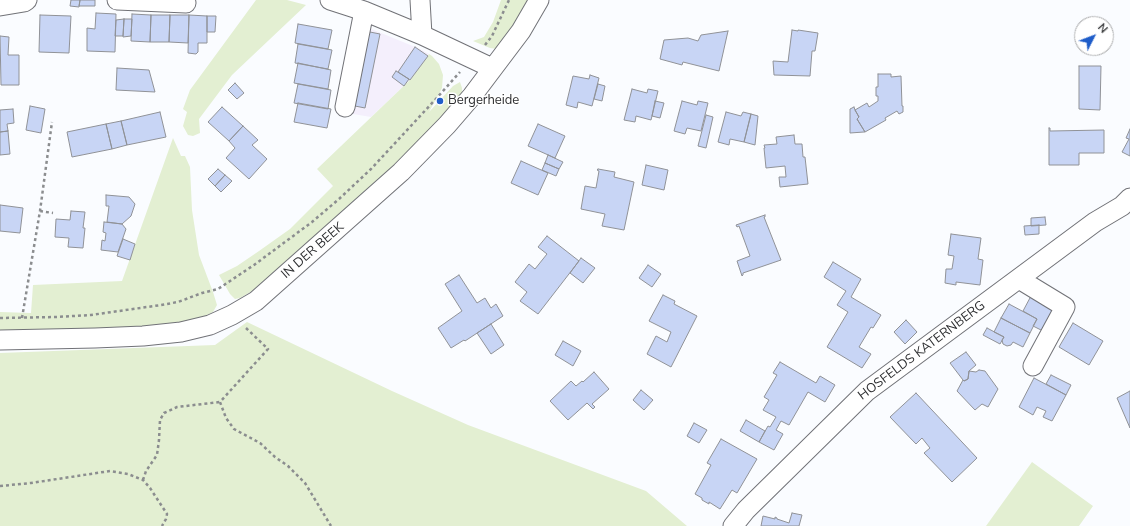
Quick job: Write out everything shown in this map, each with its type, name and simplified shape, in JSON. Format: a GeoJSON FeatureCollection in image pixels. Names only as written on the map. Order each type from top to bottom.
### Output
{"type":"FeatureCollection","features":[{"type":"Feature","properties":{"kind":"street"},"geometry":{"type":"LineString","coordinates":[[0,6],[24,2],[27,0]]}},
{"type":"Feature","properties":{"kind":"street"},"geometry":{"type":"LineString","coordinates":[[117,0],[186,3]]}},
{"type":"Feature","properties":{"kind":"street"},"geometry":{"type":"LineString","coordinates":[[330,0],[364,11],[422,35],[492,68]]}},
{"type":"Feature","properties":{"kind":"street"},"geometry":{"type":"LineString","coordinates":[[420,0],[422,35]]}},
{"type":"Feature","properties":{"kind":"street","name":"IN DER BEEK"},"geometry":{"type":"LineString","coordinates":[[0,340],[143,336],[181,332],[210,325],[232,315],[256,301],[401,172],[447,125],[472,96],[521,31],[538,0]]}},
{"type":"Feature","properties":{"kind":"street"},"geometry":{"type":"LineString","coordinates":[[345,108],[364,11]]}},
{"type":"Feature","properties":{"kind":"street","name":"HOSFELDS KATERNBERG"},"geometry":{"type":"LineString","coordinates":[[733,526],[746,510],[867,391],[1095,222],[1122,206],[1130,198]]}},
{"type":"Feature","properties":{"kind":"street"},"geometry":{"type":"LineString","coordinates":[[1018,279],[1065,307],[1033,366]]}},
{"type":"Feature","properties":{"kind":"path"},"geometry":{"type":"LineString","coordinates":[[0,318],[91,315],[178,302],[218,289],[254,265],[312,222],[371,170],[492,36],[509,0]]}},
{"type":"Feature","properties":{"kind":"path"},"geometry":{"type":"LineString","coordinates":[[22,318],[40,211],[52,122]]}},
{"type":"Feature","properties":{"kind":"path"},"geometry":{"type":"LineString","coordinates":[[40,211],[53,213]]}},
{"type":"Feature","properties":{"kind":"path"},"geometry":{"type":"LineString","coordinates":[[142,480],[146,471],[157,455],[160,420],[164,413],[177,407],[220,402],[268,349],[232,315]]}},
{"type":"Feature","properties":{"kind":"path"},"geometry":{"type":"LineString","coordinates":[[220,402],[226,418],[234,429],[260,443],[274,457],[288,466],[305,483],[331,526]]}},
{"type":"Feature","properties":{"kind":"path"},"geometry":{"type":"LineString","coordinates":[[0,486],[31,483],[110,471],[128,474],[142,480],[150,488],[167,514],[162,526]]}},
{"type":"Feature","properties":{"kind":"shaded area"},"geometry":{"type":"Polygon","coordinates":[[[364,26],[429,54],[410,80],[371,117],[347,113],[364,26]]]}},
{"type":"Feature","properties":{"kind":"green space"},"geometry":{"type":"Polygon","coordinates":[[[256,0],[287,0],[306,5],[232,75],[199,119],[200,133],[193,136],[188,135],[183,126],[187,112],[183,109],[190,90],[256,0]]]}},
{"type":"Feature","properties":{"kind":"green space"},"geometry":{"type":"Polygon","coordinates":[[[501,0],[530,0],[522,15],[497,49],[490,48],[473,41],[484,37],[493,22],[501,0]]]}},
{"type":"Feature","properties":{"kind":"green space"},"geometry":{"type":"Polygon","coordinates":[[[429,54],[439,64],[443,75],[442,88],[429,112],[453,86],[460,82],[462,95],[408,154],[259,287],[240,298],[235,299],[230,294],[219,275],[237,266],[290,229],[333,186],[317,169],[410,80],[429,54]]]}},
{"type":"Feature","properties":{"kind":"green space"},"geometry":{"type":"Polygon","coordinates":[[[173,138],[181,156],[185,156],[190,167],[192,210],[199,255],[217,305],[213,312],[203,317],[170,325],[118,330],[0,331],[0,312],[31,313],[33,285],[122,281],[173,138]]]}},
{"type":"Feature","properties":{"kind":"green space"},"geometry":{"type":"Polygon","coordinates":[[[247,322],[392,391],[468,425],[646,491],[687,526],[0,526],[0,353],[215,345],[247,322]]]}},
{"type":"Feature","properties":{"kind":"green space"},"geometry":{"type":"Polygon","coordinates":[[[1032,462],[1093,506],[1079,526],[986,526],[1032,462]]]}},
{"type":"Feature","properties":{"kind":"building"},"geometry":{"type":"Polygon","coordinates":[[[71,0],[80,0],[79,7],[70,6],[71,0]]]}},
{"type":"Feature","properties":{"kind":"building"},"geometry":{"type":"Polygon","coordinates":[[[80,0],[95,0],[95,6],[79,6],[80,0]]]}},
{"type":"Feature","properties":{"kind":"building"},"geometry":{"type":"Polygon","coordinates":[[[96,13],[116,14],[115,52],[87,51],[87,28],[95,29],[96,13]]]}},
{"type":"Feature","properties":{"kind":"building"},"geometry":{"type":"Polygon","coordinates":[[[132,14],[151,15],[150,42],[131,41],[132,14]]]}},
{"type":"Feature","properties":{"kind":"building"},"geometry":{"type":"Polygon","coordinates":[[[40,15],[71,16],[69,53],[39,52],[40,15]]]}},
{"type":"Feature","properties":{"kind":"building"},"geometry":{"type":"Polygon","coordinates":[[[151,15],[170,15],[169,42],[150,42],[151,15]]]}},
{"type":"Feature","properties":{"kind":"building"},"geometry":{"type":"Polygon","coordinates":[[[170,15],[189,15],[188,43],[169,42],[170,15]]]}},
{"type":"Feature","properties":{"kind":"building"},"geometry":{"type":"Polygon","coordinates":[[[189,15],[207,16],[207,43],[198,43],[198,52],[196,54],[188,53],[189,15]]]}},
{"type":"Feature","properties":{"kind":"building"},"geometry":{"type":"Polygon","coordinates":[[[207,16],[216,16],[215,32],[207,32],[207,16]]]}},
{"type":"Feature","properties":{"kind":"building"},"geometry":{"type":"Polygon","coordinates":[[[124,19],[123,36],[115,36],[116,20],[124,19]]]}},
{"type":"Feature","properties":{"kind":"building"},"geometry":{"type":"Polygon","coordinates":[[[124,19],[132,19],[131,36],[123,37],[124,19]]]}},
{"type":"Feature","properties":{"kind":"building"},"geometry":{"type":"Polygon","coordinates":[[[298,24],[332,30],[328,49],[295,43],[298,24]]]}},
{"type":"Feature","properties":{"kind":"building"},"geometry":{"type":"Polygon","coordinates":[[[792,30],[818,33],[815,51],[812,51],[810,76],[774,75],[773,61],[788,62],[792,30]]]}},
{"type":"Feature","properties":{"kind":"building"},"geometry":{"type":"Polygon","coordinates":[[[365,31],[380,34],[365,108],[350,105],[365,31]]]}},
{"type":"Feature","properties":{"kind":"building"},"geometry":{"type":"Polygon","coordinates":[[[728,31],[719,71],[683,62],[682,65],[660,59],[664,40],[688,38],[698,41],[701,35],[728,31]]]}},
{"type":"Feature","properties":{"kind":"building"},"geometry":{"type":"Polygon","coordinates":[[[0,36],[9,37],[8,55],[19,55],[19,85],[1,85],[0,36]]]}},
{"type":"Feature","properties":{"kind":"building"},"geometry":{"type":"Polygon","coordinates":[[[298,44],[332,50],[328,69],[295,63],[298,44]]]}},
{"type":"Feature","properties":{"kind":"building"},"geometry":{"type":"Polygon","coordinates":[[[415,47],[428,56],[410,80],[398,72],[415,47]]]}},
{"type":"Feature","properties":{"kind":"building"},"geometry":{"type":"Polygon","coordinates":[[[298,63],[331,70],[328,89],[294,83],[298,63]]]}},
{"type":"Feature","properties":{"kind":"building"},"geometry":{"type":"Polygon","coordinates":[[[1079,66],[1101,66],[1100,110],[1079,109],[1079,66]]]}},
{"type":"Feature","properties":{"kind":"building"},"geometry":{"type":"Polygon","coordinates":[[[117,68],[149,70],[155,92],[116,90],[117,68]]]}},
{"type":"Feature","properties":{"kind":"building"},"geometry":{"type":"Polygon","coordinates":[[[396,71],[409,79],[404,86],[392,77],[396,71]]]}},
{"type":"Feature","properties":{"kind":"building"},"geometry":{"type":"Polygon","coordinates":[[[878,74],[891,74],[891,77],[901,76],[903,112],[899,114],[897,111],[885,118],[886,120],[865,132],[857,119],[859,117],[855,110],[867,103],[869,107],[878,101],[878,96],[876,96],[876,87],[878,87],[878,74]]]}},
{"type":"Feature","properties":{"kind":"building"},"geometry":{"type":"Polygon","coordinates":[[[590,75],[599,78],[592,106],[578,102],[577,108],[566,105],[573,76],[589,79],[590,75]]]}},
{"type":"Feature","properties":{"kind":"building"},"geometry":{"type":"Polygon","coordinates":[[[235,83],[244,93],[237,99],[228,90],[235,83]]]}},
{"type":"Feature","properties":{"kind":"building"},"geometry":{"type":"Polygon","coordinates":[[[298,84],[331,90],[328,109],[294,103],[298,84]]]}},
{"type":"Feature","properties":{"kind":"building"},"geometry":{"type":"Polygon","coordinates":[[[598,84],[605,86],[602,101],[594,99],[598,84]]]}},
{"type":"Feature","properties":{"kind":"building"},"geometry":{"type":"Polygon","coordinates":[[[632,89],[647,93],[648,89],[658,91],[651,120],[636,116],[635,122],[624,120],[632,89]]]}},
{"type":"Feature","properties":{"kind":"building"},"geometry":{"type":"Polygon","coordinates":[[[655,101],[664,103],[660,118],[652,116],[655,101]]]}},
{"type":"Feature","properties":{"kind":"building"},"geometry":{"type":"Polygon","coordinates":[[[682,101],[697,105],[698,101],[708,103],[701,131],[687,128],[685,134],[674,131],[682,101]]]}},
{"type":"Feature","properties":{"kind":"building"},"geometry":{"type":"Polygon","coordinates":[[[298,103],[331,109],[327,128],[294,122],[298,103]]]}},
{"type":"Feature","properties":{"kind":"building"},"geometry":{"type":"Polygon","coordinates":[[[30,106],[45,109],[41,133],[26,130],[30,106]]]}},
{"type":"Feature","properties":{"kind":"building"},"geometry":{"type":"Polygon","coordinates":[[[222,107],[243,126],[229,141],[208,122],[222,107]]]}},
{"type":"Feature","properties":{"kind":"building"},"geometry":{"type":"Polygon","coordinates":[[[854,107],[859,117],[857,119],[865,132],[850,133],[850,109],[854,107]]]}},
{"type":"Feature","properties":{"kind":"building"},"geometry":{"type":"Polygon","coordinates":[[[13,109],[14,123],[7,124],[8,131],[0,132],[0,110],[13,109]]]}},
{"type":"Feature","properties":{"kind":"building"},"geometry":{"type":"Polygon","coordinates":[[[160,112],[166,137],[127,145],[121,121],[160,112]]]}},
{"type":"Feature","properties":{"kind":"building"},"geometry":{"type":"Polygon","coordinates":[[[726,112],[741,116],[743,112],[751,114],[744,142],[730,139],[729,145],[718,142],[726,112]]]}},
{"type":"Feature","properties":{"kind":"building"},"geometry":{"type":"Polygon","coordinates":[[[751,114],[758,116],[755,145],[744,142],[751,114]]]}},
{"type":"Feature","properties":{"kind":"building"},"geometry":{"type":"Polygon","coordinates":[[[706,115],[713,117],[706,148],[698,146],[706,115]]]}},
{"type":"Feature","properties":{"kind":"building"},"geometry":{"type":"Polygon","coordinates":[[[121,121],[127,145],[112,149],[106,124],[121,121]]]}},
{"type":"Feature","properties":{"kind":"building"},"geometry":{"type":"Polygon","coordinates":[[[106,124],[112,149],[72,157],[67,132],[106,124]]]}},
{"type":"Feature","properties":{"kind":"building"},"geometry":{"type":"Polygon","coordinates":[[[538,124],[565,136],[555,158],[528,146],[538,124]]]}},
{"type":"Feature","properties":{"kind":"building"},"geometry":{"type":"Polygon","coordinates":[[[243,126],[258,140],[252,145],[267,159],[249,179],[226,158],[235,148],[229,141],[243,126]]]}},
{"type":"Feature","properties":{"kind":"building"},"geometry":{"type":"Polygon","coordinates":[[[1049,128],[1050,131],[1104,130],[1104,153],[1079,153],[1079,165],[1049,165],[1049,128]]]}},
{"type":"Feature","properties":{"kind":"building"},"geometry":{"type":"Polygon","coordinates":[[[1130,129],[1130,156],[1122,152],[1129,139],[1126,138],[1130,129]]]}},
{"type":"Feature","properties":{"kind":"building"},"geometry":{"type":"Polygon","coordinates":[[[8,131],[10,154],[0,155],[0,132],[8,131]]]}},
{"type":"Feature","properties":{"kind":"building"},"geometry":{"type":"Polygon","coordinates":[[[794,135],[795,144],[802,144],[808,184],[780,187],[779,177],[786,177],[785,166],[766,168],[764,145],[777,144],[776,137],[794,135]]]}},
{"type":"Feature","properties":{"kind":"building"},"geometry":{"type":"Polygon","coordinates":[[[548,155],[563,162],[559,169],[545,163],[548,155]]]}},
{"type":"Feature","properties":{"kind":"building"},"geometry":{"type":"Polygon","coordinates":[[[521,161],[548,173],[538,195],[511,183],[521,161]]]}},
{"type":"Feature","properties":{"kind":"building"},"geometry":{"type":"Polygon","coordinates":[[[545,163],[559,169],[556,176],[542,170],[545,163]]]}},
{"type":"Feature","properties":{"kind":"building"},"geometry":{"type":"Polygon","coordinates":[[[646,165],[668,170],[664,190],[642,185],[646,165]]]}},
{"type":"Feature","properties":{"kind":"building"},"geometry":{"type":"Polygon","coordinates":[[[218,169],[225,175],[215,186],[208,179],[218,169]]]}},
{"type":"Feature","properties":{"kind":"building"},"geometry":{"type":"Polygon","coordinates":[[[597,170],[615,172],[614,177],[634,182],[624,230],[602,226],[605,214],[581,209],[585,186],[596,188],[599,171],[597,170]]]}},
{"type":"Feature","properties":{"kind":"building"},"geometry":{"type":"Polygon","coordinates":[[[225,175],[232,181],[221,192],[215,186],[225,175]]]}},
{"type":"Feature","properties":{"kind":"building"},"geometry":{"type":"Polygon","coordinates":[[[106,195],[129,197],[135,204],[131,216],[122,224],[107,222],[109,206],[106,206],[106,195]]]}},
{"type":"Feature","properties":{"kind":"building"},"geometry":{"type":"Polygon","coordinates":[[[0,205],[23,208],[20,233],[0,231],[0,205]]]}},
{"type":"Feature","properties":{"kind":"building"},"geometry":{"type":"Polygon","coordinates":[[[71,211],[85,212],[83,248],[68,247],[69,238],[55,237],[56,219],[70,220],[71,211]]]}},
{"type":"Feature","properties":{"kind":"building"},"geometry":{"type":"Polygon","coordinates":[[[765,215],[764,217],[781,260],[743,273],[742,276],[737,261],[750,256],[739,226],[737,227],[736,225],[765,215]]]}},
{"type":"Feature","properties":{"kind":"building"},"geometry":{"type":"Polygon","coordinates":[[[1045,217],[1046,225],[1031,226],[1031,218],[1045,217]]]}},
{"type":"Feature","properties":{"kind":"building"},"geometry":{"type":"Polygon","coordinates":[[[104,222],[122,224],[126,229],[118,252],[101,250],[102,240],[105,241],[106,233],[103,232],[104,222]]]}},
{"type":"Feature","properties":{"kind":"building"},"geometry":{"type":"Polygon","coordinates":[[[1039,225],[1039,234],[1025,235],[1024,226],[1039,225]]]}},
{"type":"Feature","properties":{"kind":"building"},"geometry":{"type":"Polygon","coordinates":[[[951,234],[981,238],[978,259],[983,260],[980,285],[956,282],[956,285],[945,283],[946,269],[952,269],[954,256],[948,255],[951,234]]]}},
{"type":"Feature","properties":{"kind":"building"},"geometry":{"type":"Polygon","coordinates":[[[547,236],[579,261],[538,314],[520,301],[527,292],[515,282],[529,264],[535,269],[547,254],[538,247],[547,236]]]}},
{"type":"Feature","properties":{"kind":"building"},"geometry":{"type":"Polygon","coordinates":[[[123,239],[135,244],[130,260],[117,256],[123,239]]]}},
{"type":"Feature","properties":{"kind":"building"},"geometry":{"type":"Polygon","coordinates":[[[581,258],[595,268],[583,283],[570,273],[581,258]]]}},
{"type":"Feature","properties":{"kind":"building"},"geometry":{"type":"Polygon","coordinates":[[[833,262],[861,279],[851,297],[881,315],[873,328],[871,327],[859,347],[871,354],[862,368],[827,347],[848,312],[837,305],[846,291],[824,277],[833,262]]]}},
{"type":"Feature","properties":{"kind":"building"},"geometry":{"type":"Polygon","coordinates":[[[648,265],[661,274],[652,287],[639,278],[648,265]]]}},
{"type":"Feature","properties":{"kind":"building"},"geometry":{"type":"Polygon","coordinates":[[[459,275],[477,303],[485,298],[491,308],[496,304],[503,316],[465,341],[464,340],[451,348],[438,328],[462,311],[445,284],[459,275]]]}},
{"type":"Feature","properties":{"kind":"building"},"geometry":{"type":"Polygon","coordinates":[[[663,295],[675,301],[674,304],[697,316],[671,367],[647,354],[656,336],[667,342],[671,332],[649,321],[663,295]]]}},
{"type":"Feature","properties":{"kind":"building"},"geometry":{"type":"Polygon","coordinates":[[[1031,296],[1057,311],[1045,332],[1033,326],[1037,319],[1023,311],[1031,296]]]}},
{"type":"Feature","properties":{"kind":"building"},"geometry":{"type":"Polygon","coordinates":[[[1009,304],[1037,319],[1030,333],[1001,318],[1009,304]]]}},
{"type":"Feature","properties":{"kind":"building"},"geometry":{"type":"Polygon","coordinates":[[[1001,318],[1030,333],[1023,347],[1013,342],[1011,345],[1007,346],[1003,344],[1002,340],[1004,337],[994,332],[1001,318]]]}},
{"type":"Feature","properties":{"kind":"building"},"geometry":{"type":"Polygon","coordinates":[[[906,320],[917,332],[905,344],[894,332],[906,320]]]}},
{"type":"Feature","properties":{"kind":"building"},"geometry":{"type":"Polygon","coordinates":[[[1073,323],[1103,341],[1089,365],[1059,347],[1073,323]]]}},
{"type":"Feature","properties":{"kind":"building"},"geometry":{"type":"Polygon","coordinates":[[[491,324],[504,345],[491,354],[477,333],[491,324]]]}},
{"type":"Feature","properties":{"kind":"building"},"geometry":{"type":"Polygon","coordinates":[[[987,328],[1004,337],[1000,344],[983,335],[987,328]]]}},
{"type":"Feature","properties":{"kind":"building"},"geometry":{"type":"Polygon","coordinates":[[[563,341],[581,351],[573,366],[555,355],[563,341]]]}},
{"type":"Feature","properties":{"kind":"building"},"geometry":{"type":"Polygon","coordinates":[[[966,352],[976,365],[969,371],[968,379],[964,381],[950,363],[966,352]]]}},
{"type":"Feature","properties":{"kind":"building"},"geometry":{"type":"Polygon","coordinates":[[[780,362],[816,383],[820,376],[835,385],[825,402],[808,392],[789,425],[781,421],[776,430],[783,434],[774,450],[759,442],[768,426],[770,427],[776,417],[763,410],[769,400],[764,397],[777,375],[773,373],[780,362]]]}},
{"type":"Feature","properties":{"kind":"building"},"geometry":{"type":"Polygon","coordinates":[[[979,370],[985,371],[998,389],[988,407],[982,404],[975,410],[957,391],[963,380],[968,379],[969,371],[976,372],[979,370]]]}},
{"type":"Feature","properties":{"kind":"building"},"geometry":{"type":"Polygon","coordinates":[[[594,372],[609,389],[592,404],[595,407],[593,409],[587,403],[568,420],[550,401],[571,381],[576,386],[594,372]]]}},
{"type":"Feature","properties":{"kind":"building"},"geometry":{"type":"Polygon","coordinates":[[[1051,375],[1071,385],[1066,395],[1046,384],[1051,375]]]}},
{"type":"Feature","properties":{"kind":"building"},"geometry":{"type":"Polygon","coordinates":[[[1034,378],[1066,395],[1052,421],[1043,417],[1046,411],[1037,407],[1033,415],[1019,407],[1034,378]]]}},
{"type":"Feature","properties":{"kind":"building"},"geometry":{"type":"Polygon","coordinates":[[[641,390],[653,400],[644,410],[633,400],[641,390]]]}},
{"type":"Feature","properties":{"kind":"building"},"geometry":{"type":"Polygon","coordinates":[[[1130,391],[1130,428],[1117,398],[1130,391]]]}},
{"type":"Feature","properties":{"kind":"building"},"geometry":{"type":"Polygon","coordinates":[[[916,393],[977,458],[952,482],[924,453],[930,448],[922,438],[916,444],[890,417],[916,393]]]}},
{"type":"Feature","properties":{"kind":"building"},"geometry":{"type":"Polygon","coordinates":[[[746,420],[765,431],[759,442],[740,431],[746,420]]]}},
{"type":"Feature","properties":{"kind":"building"},"geometry":{"type":"Polygon","coordinates":[[[694,423],[707,430],[699,443],[687,436],[694,423]]]}},
{"type":"Feature","properties":{"kind":"building"},"geometry":{"type":"Polygon","coordinates":[[[721,439],[757,459],[737,493],[732,490],[720,509],[709,502],[709,504],[702,500],[702,498],[695,494],[711,465],[707,463],[721,439]]]}},
{"type":"Feature","properties":{"kind":"building"},"geometry":{"type":"Polygon","coordinates":[[[792,513],[802,515],[799,526],[761,526],[763,516],[775,519],[775,517],[789,523],[792,513]]]}},
{"type":"Feature","properties":{"kind":"place","name":"Bergerheide"},"geometry":{"type":"Point","coordinates":[440,101]}}]}
